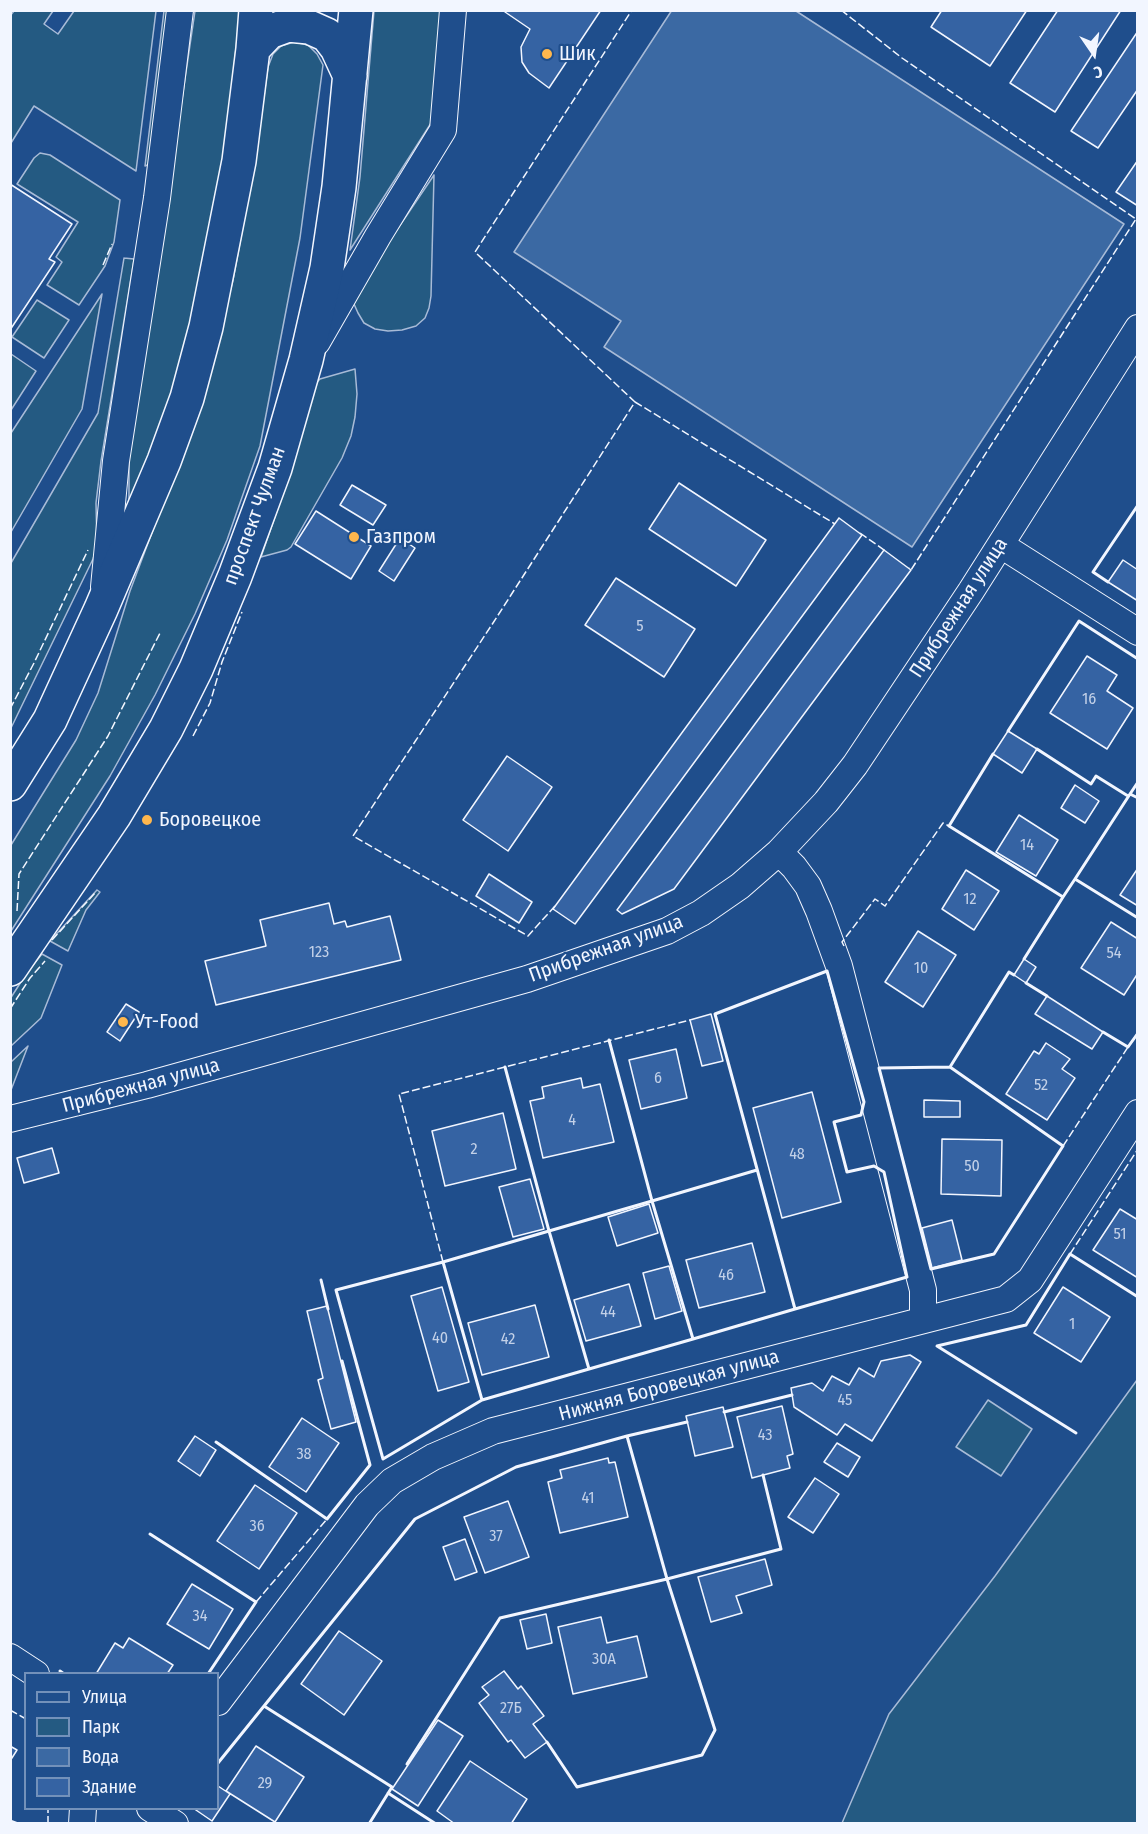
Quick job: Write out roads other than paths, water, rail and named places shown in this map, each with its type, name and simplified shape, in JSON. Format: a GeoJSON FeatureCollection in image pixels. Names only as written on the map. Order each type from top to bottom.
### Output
{"type":"FeatureCollection","features":[{"type":"Feature","properties":{"kind":"main road"},"geometry":{"type":"LineString","coordinates":[[10,784],[50,720],[101,609],[164,461],[187,398],[204,337],[240,161],[256,10]]}},
{"type":"Feature","properties":{"kind":"main road","name":"проспект Чулман"},"geometry":{"type":"LineString","coordinates":[[10,969],[114,816],[166,729],[196,669],[235,576],[274,468],[306,360],[327,268],[339,187],[356,10]]}},
{"type":"Feature","properties":{"kind":"main road"},"geometry":{"type":"LineString","coordinates":[[253,49],[269,32],[288,25],[309,27],[327,35],[337,48],[350,76]]}},
{"type":"Feature","properties":{"kind":"street"},"geometry":{"type":"LineString","coordinates":[[101,609],[116,460],[158,198],[180,10]]}},
{"type":"Feature","properties":{"kind":"street"},"geometry":{"type":"LineString","coordinates":[[306,360],[443,130],[453,10]]}},
{"type":"Feature","properties":{"kind":"street","name":"Прибрежная улица"},"geometry":{"type":"LineString","coordinates":[[10,1119],[147,1085],[528,979],[667,931],[701,913],[740,886],[779,852],[855,765],[1001,545],[1137,328]]}},
{"type":"Feature","properties":{"kind":"street"},"geometry":{"type":"LineString","coordinates":[[1001,545],[1137,633]]}},
{"type":"Feature","properties":{"kind":"street"},"geometry":{"type":"LineString","coordinates":[[779,852],[808,886],[839,966],[923,1290],[923,1320]]}},
{"type":"Feature","properties":{"kind":"street","name":"Нижняя Боровецкая улица"},"geometry":{"type":"LineString","coordinates":[[219,1701],[367,1505],[392,1481],[433,1457],[493,1431],[1006,1299],[1030,1280],[1137,1113]]}},
{"type":"Feature","properties":{"kind":"street"},"geometry":{"type":"LineString","coordinates":[[10,1657],[33,1672]]}},
{"type":"Feature","properties":{"kind":"street"},"geometry":{"type":"LineString","coordinates":[[152,1810],[175,1824]]}},
{"type":"Feature","properties":{"kind":"water"},"geometry":{"type":"Polygon","coordinates":[[[672,10],[796,11],[1124,224],[912,547],[604,347],[621,321],[514,252],[672,10]]]}},
{"type":"Feature","properties":{"kind":"place","name":"Шик"},"geometry":{"type":"Point","coordinates":[547,54]}},
{"type":"Feature","properties":{"kind":"place","name":"Газпром"},"geometry":{"type":"Point","coordinates":[354,537]}},
{"type":"Feature","properties":{"kind":"place","name":"Боровецкое"},"geometry":{"type":"Point","coordinates":[147,820]}},
{"type":"Feature","properties":{"kind":"place","name":"Ут-Food"},"geometry":{"type":"Point","coordinates":[123,1022]}}]}
